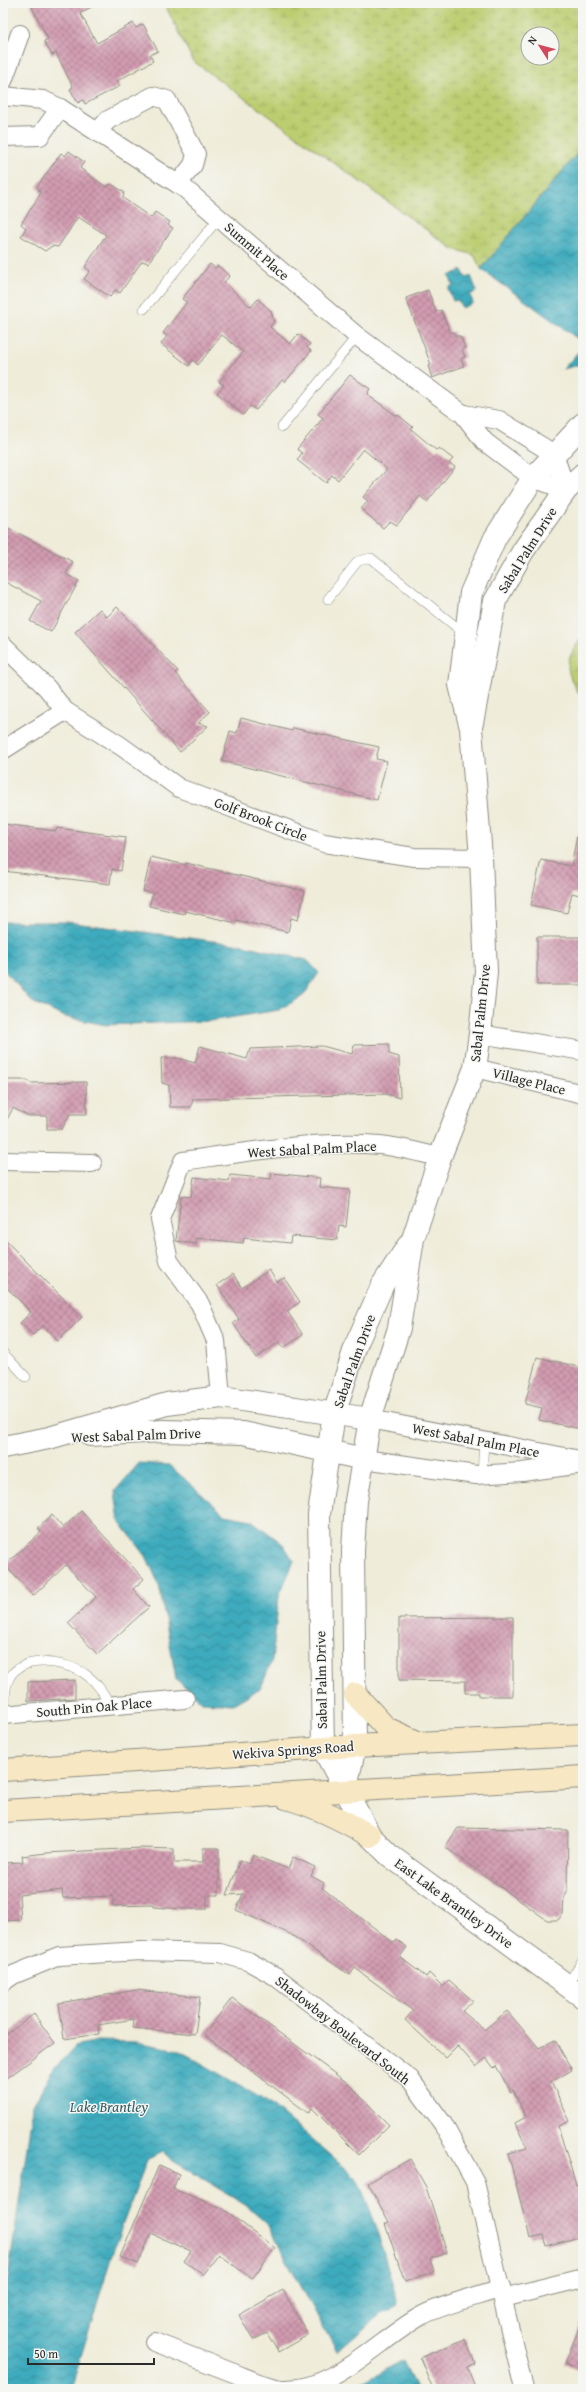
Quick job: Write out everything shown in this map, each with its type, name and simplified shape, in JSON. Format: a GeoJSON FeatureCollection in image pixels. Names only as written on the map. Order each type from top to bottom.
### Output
{"type":"FeatureCollection","features":[{"type":"Feature","properties":{"kind":"main road"},"geometry":{"type":"LineString","coordinates":[[355,1694],[386,1728],[418,1742]]}},
{"type":"Feature","properties":{"kind":"main road","name":"Wekiva Springs Road"},"geometry":{"type":"LineString","coordinates":[[3,1770],[418,1742],[583,1735]]}},
{"type":"Feature","properties":{"kind":"main road"},"geometry":{"type":"LineString","coordinates":[[3,1811],[273,1794],[583,1778]]}},
{"type":"Feature","properties":{"kind":"main road"},"geometry":{"type":"LineString","coordinates":[[273,1794],[305,1803],[341,1819],[370,1836]]}},
{"type":"Feature","properties":{"kind":"street"},"geometry":{"type":"LineString","coordinates":[[3,81],[20,34]]}},
{"type":"Feature","properties":{"kind":"street","name":"Summit Place"},"geometry":{"type":"LineString","coordinates":[[3,96],[43,100],[60,108],[98,131],[178,184],[356,336],[463,414],[485,442],[533,478],[566,490]]}},
{"type":"Feature","properties":{"kind":"street"},"geometry":{"type":"LineString","coordinates":[[98,131],[108,120],[153,96],[167,100],[196,154],[193,164],[178,184]]}},
{"type":"Feature","properties":{"kind":"street"},"geometry":{"type":"LineString","coordinates":[[3,137],[40,136],[60,108]]}},
{"type":"Feature","properties":{"kind":"street","name":"Summit Place"},"geometry":{"type":"LineString","coordinates":[[463,414],[499,420],[554,454]]}},
{"type":"Feature","properties":{"kind":"street","name":"Sabal Palm Drive"},"geometry":{"type":"LineString","coordinates":[[345,1791],[355,1746],[353,1551],[356,1501],[370,1420],[399,1328],[413,1239],[440,1157],[475,1068],[480,1034],[486,972],[481,858],[471,728],[460,685],[471,593],[495,538],[533,478],[583,424]]}},
{"type":"Feature","properties":{"kind":"street"},"geometry":{"type":"LineString","coordinates":[[554,454],[566,490]]}},
{"type":"Feature","properties":{"kind":"street","name":"Sabal Palm Drive"},"geometry":{"type":"LineString","coordinates":[[471,728],[496,600],[523,550],[566,490],[583,474]]}},
{"type":"Feature","properties":{"kind":"street","name":"Golf Brook Circle"},"geometry":{"type":"LineString","coordinates":[[3,645],[47,688],[64,711],[121,746],[179,788],[324,843],[414,857],[481,858]]}},
{"type":"Feature","properties":{"kind":"street"},"geometry":{"type":"LineString","coordinates":[[3,750],[64,711]]}},
{"type":"Feature","properties":{"kind":"street"},"geometry":{"type":"LineString","coordinates":[[480,1034],[583,1051]]}},
{"type":"Feature","properties":{"kind":"street","name":"Village Place"},"geometry":{"type":"LineString","coordinates":[[475,1068],[583,1094]]}},
{"type":"Feature","properties":{"kind":"street","name":"West Sabal Palm Place"},"geometry":{"type":"LineString","coordinates":[[221,1397],[216,1341],[200,1304],[169,1261],[160,1219],[183,1161],[252,1152],[338,1145],[381,1145],[440,1157]]}},
{"type":"Feature","properties":{"kind":"street"},"geometry":{"type":"LineString","coordinates":[[3,1161],[92,1163]]}},
{"type":"Feature","properties":{"kind":"street","name":"Sabal Palm Drive"},"geometry":{"type":"LineString","coordinates":[[345,1791],[322,1748],[319,1514],[327,1451],[334,1414],[356,1346],[380,1291],[413,1239]]}},
{"type":"Feature","properties":{"kind":"street","name":"West Sabal Palm Drive"},"geometry":{"type":"LineString","coordinates":[[3,1447],[49,1438],[167,1404],[221,1397],[370,1420]]}},
{"type":"Feature","properties":{"kind":"street","name":"West Sabal Palm Place"},"geometry":{"type":"LineString","coordinates":[[370,1420],[583,1461]]}},
{"type":"Feature","properties":{"kind":"street","name":"West Sabal Palm Drive"},"geometry":{"type":"LineString","coordinates":[[49,1438],[163,1431],[243,1434],[364,1459]]}},
{"type":"Feature","properties":{"kind":"street","name":"West Sabal Palm Place"},"geometry":{"type":"LineString","coordinates":[[364,1459],[482,1475],[583,1464]]}},
{"type":"Feature","properties":{"kind":"street","name":"South Pin Oak Place"},"geometry":{"type":"LineString","coordinates":[[4,1715],[185,1699]]}},
{"type":"Feature","properties":{"kind":"street","name":"East Lake Brantley Drive"},"geometry":{"type":"LineString","coordinates":[[345,1791],[370,1836],[389,1855],[575,1991]]}},
{"type":"Feature","properties":{"kind":"street","name":"Shadowbay Boulevard South"},"geometry":{"type":"LineString","coordinates":[[6,1975],[59,1956],[179,1951],[220,1953],[248,1960],[275,1976],[410,2079],[443,2124],[475,2182],[524,2389]]}},
{"type":"Feature","properties":{"kind":"street"},"geometry":{"type":"LineString","coordinates":[[154,2342],[256,2382],[282,2389],[303,2389],[324,2384],[349,2368],[391,2334],[422,2315],[502,2293],[583,2278]]}},
{"type":"Feature","properties":{"kind":"lane"},"geometry":{"type":"LineString","coordinates":[[144,309],[219,218]]}},
{"type":"Feature","properties":{"kind":"lane"},"geometry":{"type":"LineString","coordinates":[[282,427],[356,336]]}},
{"type":"Feature","properties":{"kind":"lane"},"geometry":{"type":"LineString","coordinates":[[328,599],[358,561],[371,558],[466,634]]}},
{"type":"Feature","properties":{"kind":"lane"},"geometry":{"type":"LineString","coordinates":[[3,1353],[26,1377]]}},
{"type":"Feature","properties":{"kind":"lane"},"geometry":{"type":"LineString","coordinates":[[482,1475],[484,1441]]}},
{"type":"Feature","properties":{"kind":"lane"},"geometry":{"type":"LineString","coordinates":[[4,1715],[8,1680],[18,1668],[35,1663],[67,1665],[86,1675],[102,1690],[110,1706]]}},
{"type":"Feature","properties":{"kind":"lane"},"geometry":{"type":"LineString","coordinates":[[575,1991],[583,1959]]}},
{"type":"Feature","properties":{"kind":"green space"},"geometry":{"type":"Polygon","coordinates":[[[164,3],[583,3],[583,146],[481,269],[474,255],[453,249],[193,61],[164,3]]]}},
{"type":"Feature","properties":{"kind":"green space"},"geometry":{"type":"Polygon","coordinates":[[[583,635],[583,693],[578,692],[573,683],[568,669],[568,663],[573,650],[583,635]]]}},
{"type":"Feature","properties":{"kind":"water"},"geometry":{"type":"Polygon","coordinates":[[[583,146],[583,364],[563,369],[582,346],[578,339],[481,269],[583,146]]]}},
{"type":"Feature","properties":{"kind":"water"},"geometry":{"type":"Polygon","coordinates":[[[462,270],[466,278],[471,276],[477,291],[470,295],[473,303],[462,308],[458,300],[453,301],[448,288],[453,285],[449,276],[462,270]]]}},
{"type":"Feature","properties":{"kind":"water"},"geometry":{"type":"Polygon","coordinates":[[[3,922],[67,922],[243,945],[307,960],[319,973],[303,996],[279,1010],[210,1021],[106,1025],[65,1017],[32,1002],[3,969],[3,922]]]}},
{"type":"Feature","properties":{"kind":"water"},"geometry":{"type":"Polygon","coordinates":[[[139,1463],[169,1465],[225,1515],[251,1520],[283,1544],[294,1561],[279,1596],[272,1660],[261,1688],[233,1704],[202,1702],[176,1679],[159,1585],[146,1556],[119,1521],[115,1491],[139,1463]]]}},
{"type":"Feature","properties":{"kind":"water","name":"Lake Brantley"},"geometry":{"type":"Polygon","coordinates":[[[96,2041],[137,2042],[179,2050],[266,2101],[315,2142],[358,2180],[375,2223],[397,2300],[396,2306],[388,2312],[382,2313],[337,2352],[267,2224],[242,2202],[173,2161],[163,2152],[147,2160],[115,2245],[71,2389],[3,2389],[3,2312],[33,2105],[55,2068],[75,2046],[96,2041]]]}},
{"type":"Feature","properties":{"kind":"water"},"geometry":{"type":"Polygon","coordinates":[[[403,2360],[416,2389],[352,2389],[403,2360]]]}},
{"type":"Feature","properties":{"kind":"building"},"geometry":{"type":"Polygon","coordinates":[[[30,3],[99,3],[80,13],[97,43],[133,23],[136,28],[143,24],[158,51],[150,55],[153,61],[117,81],[120,86],[85,104],[83,100],[78,103],[70,89],[73,87],[56,53],[52,55],[44,41],[48,39],[30,3]]]}},
{"type":"Feature","properties":{"kind":"building"},"geometry":{"type":"Polygon","coordinates":[[[69,151],[84,162],[80,168],[106,187],[111,184],[124,192],[123,198],[151,218],[155,212],[170,222],[168,225],[173,228],[148,263],[142,261],[120,293],[115,290],[110,297],[84,279],[90,271],[85,267],[106,235],[78,217],[58,247],[52,246],[45,251],[21,236],[26,228],[21,224],[41,193],[37,187],[61,153],[65,156],[69,151]]]}},
{"type":"Feature","properties":{"kind":"building"},"geometry":{"type":"Polygon","coordinates":[[[210,264],[215,268],[218,266],[230,276],[224,282],[251,307],[258,299],[271,311],[274,322],[270,327],[290,344],[298,334],[310,344],[307,347],[311,351],[285,382],[282,380],[256,410],[250,406],[243,415],[217,393],[224,385],[219,382],[243,352],[222,335],[198,365],[193,360],[189,366],[161,344],[167,336],[163,333],[187,302],[182,299],[210,264]]]}},
{"type":"Feature","properties":{"kind":"building"},"geometry":{"type":"Polygon","coordinates":[[[428,290],[436,312],[441,310],[450,332],[453,332],[455,336],[460,336],[465,348],[462,349],[465,357],[461,359],[464,366],[432,378],[428,366],[431,365],[406,298],[428,290]]]}},
{"type":"Feature","properties":{"kind":"building"},"geometry":{"type":"Polygon","coordinates":[[[350,375],[370,389],[368,392],[369,396],[413,427],[411,429],[436,450],[439,448],[453,459],[449,463],[455,467],[427,502],[420,496],[397,525],[390,521],[383,528],[361,509],[368,501],[363,497],[387,469],[363,449],[338,480],[332,475],[326,483],[297,460],[302,453],[297,449],[323,418],[318,414],[350,375]]]}},
{"type":"Feature","properties":{"kind":"building"},"geometry":{"type":"Polygon","coordinates":[[[3,525],[73,562],[66,574],[79,581],[51,632],[30,621],[41,601],[3,581],[3,525]]]}},
{"type":"Feature","properties":{"kind":"building"},"geometry":{"type":"Polygon","coordinates":[[[117,607],[178,671],[175,673],[210,712],[198,723],[208,726],[180,752],[75,632],[100,609],[107,617],[117,607]]]}},
{"type":"Feature","properties":{"kind":"building"},"geometry":{"type":"Polygon","coordinates":[[[241,718],[292,731],[293,728],[379,747],[376,759],[387,761],[377,800],[222,761],[230,731],[237,733],[241,718]]]}},
{"type":"Feature","properties":{"kind":"building"},"geometry":{"type":"Polygon","coordinates":[[[3,824],[56,831],[57,828],[126,837],[121,871],[112,869],[110,884],[3,871],[3,824]]]}},
{"type":"Feature","properties":{"kind":"building"},"geometry":{"type":"Polygon","coordinates":[[[577,836],[583,837],[583,896],[572,893],[567,913],[531,905],[541,860],[571,866],[577,836]]]}},
{"type":"Feature","properties":{"kind":"building"},"geometry":{"type":"Polygon","coordinates":[[[151,857],[186,865],[186,863],[305,891],[298,920],[291,918],[288,932],[236,920],[236,923],[185,911],[184,914],[149,906],[153,893],[143,891],[151,857]]]}},
{"type":"Feature","properties":{"kind":"building"},"geometry":{"type":"Polygon","coordinates":[[[537,937],[583,937],[583,985],[537,985],[537,937]]]}},
{"type":"Feature","properties":{"kind":"building"},"geometry":{"type":"Polygon","coordinates":[[[389,1044],[389,1054],[399,1057],[400,1098],[386,1094],[193,1099],[191,1107],[170,1107],[169,1085],[162,1083],[161,1058],[177,1058],[195,1063],[200,1046],[247,1059],[250,1049],[322,1046],[352,1054],[354,1045],[389,1044]]]}},
{"type":"Feature","properties":{"kind":"building"},"geometry":{"type":"Polygon","coordinates":[[[3,1080],[26,1080],[31,1083],[86,1082],[87,1114],[70,1114],[62,1129],[47,1129],[47,1116],[28,1116],[13,1108],[3,1127],[3,1080]]]}},
{"type":"Feature","properties":{"kind":"building"},"geometry":{"type":"Polygon","coordinates":[[[272,1173],[320,1178],[319,1187],[350,1190],[346,1227],[339,1226],[337,1240],[291,1236],[290,1243],[244,1238],[243,1243],[196,1238],[196,1244],[176,1241],[181,1196],[191,1197],[194,1177],[229,1181],[230,1175],[271,1179],[272,1173]]]}},
{"type":"Feature","properties":{"kind":"building"},"geometry":{"type":"Polygon","coordinates":[[[3,1238],[82,1317],[58,1341],[43,1325],[33,1335],[20,1323],[31,1312],[3,1284],[3,1238]]]}},
{"type":"Feature","properties":{"kind":"building"},"geometry":{"type":"Polygon","coordinates":[[[269,1270],[277,1282],[284,1278],[300,1302],[287,1311],[303,1335],[283,1348],[279,1342],[256,1358],[233,1323],[239,1319],[217,1285],[233,1274],[242,1288],[269,1270]]]}},
{"type":"Feature","properties":{"kind":"building"},"geometry":{"type":"Polygon","coordinates":[[[537,1357],[583,1368],[583,1419],[581,1429],[539,1420],[542,1408],[525,1404],[537,1357]]]}},
{"type":"Feature","properties":{"kind":"building"},"geometry":{"type":"Polygon","coordinates":[[[81,1511],[144,1579],[133,1589],[149,1607],[97,1654],[68,1623],[96,1597],[66,1565],[33,1596],[5,1565],[41,1532],[38,1528],[52,1515],[63,1528],[81,1511]]]}},
{"type":"Feature","properties":{"kind":"building"},"geometry":{"type":"Polygon","coordinates":[[[513,1617],[513,1696],[479,1696],[479,1693],[465,1693],[465,1681],[399,1680],[399,1618],[513,1617]]]}},
{"type":"Feature","properties":{"kind":"building"},"geometry":{"type":"Polygon","coordinates":[[[75,1680],[75,1698],[28,1701],[28,1682],[75,1680]]]}},
{"type":"Feature","properties":{"kind":"building"},"geometry":{"type":"Polygon","coordinates":[[[458,1828],[568,1830],[567,1893],[564,1898],[563,1914],[558,1920],[547,1920],[445,1847],[458,1828]]]}},
{"type":"Feature","properties":{"kind":"building"},"geometry":{"type":"Polygon","coordinates":[[[141,1848],[174,1849],[174,1862],[203,1862],[203,1848],[219,1848],[219,1895],[207,1895],[207,1909],[185,1909],[153,1907],[153,1905],[113,1906],[113,1896],[63,1898],[62,1890],[19,1895],[21,1920],[3,1921],[3,1863],[23,1862],[22,1856],[46,1853],[141,1848]]]}},
{"type":"Feature","properties":{"kind":"building"},"geometry":{"type":"Polygon","coordinates":[[[253,1855],[288,1869],[293,1857],[315,1867],[311,1876],[324,1883],[322,1888],[394,1943],[397,1940],[407,1947],[400,1957],[426,1977],[429,1973],[443,1987],[449,1980],[473,2001],[462,2011],[484,2030],[507,2011],[539,2048],[555,2040],[572,2070],[551,2082],[570,2121],[558,2126],[576,2185],[583,2183],[583,2236],[546,2246],[543,2235],[530,2238],[508,2153],[527,2148],[515,2123],[526,2117],[513,2090],[511,2092],[496,2066],[494,2068],[486,2058],[476,2067],[458,2046],[446,2058],[405,2020],[413,2011],[355,1968],[350,1975],[290,1934],[236,1910],[243,1894],[227,1895],[240,1860],[250,1864],[253,1855]]]}},
{"type":"Feature","properties":{"kind":"building"},"geometry":{"type":"Polygon","coordinates":[[[137,1990],[200,1997],[195,2034],[133,2028],[134,2019],[98,2025],[99,2034],[64,2039],[59,2003],[137,1990]]]}},
{"type":"Feature","properties":{"kind":"building"},"geometry":{"type":"Polygon","coordinates":[[[232,1998],[346,2082],[389,2125],[359,2155],[312,2108],[308,2113],[204,2035],[232,1998]]]}},
{"type":"Feature","properties":{"kind":"building"},"geometry":{"type":"Polygon","coordinates":[[[34,2014],[55,2043],[3,2081],[3,2037],[34,2014]]]}},
{"type":"Feature","properties":{"kind":"building"},"geometry":{"type":"Polygon","coordinates":[[[410,2159],[426,2187],[447,2253],[430,2259],[434,2271],[405,2282],[385,2224],[389,2222],[368,2183],[410,2159]]]}},
{"type":"Feature","properties":{"kind":"building"},"geometry":{"type":"Polygon","coordinates":[[[159,2165],[179,2174],[173,2189],[222,2208],[275,2248],[252,2279],[219,2254],[203,2275],[184,2261],[191,2251],[151,2234],[138,2264],[120,2257],[159,2165]]]}},
{"type":"Feature","properties":{"kind":"building"},"geometry":{"type":"Polygon","coordinates":[[[283,2290],[308,2335],[278,2352],[267,2333],[253,2340],[239,2315],[283,2290]]]}},
{"type":"Feature","properties":{"kind":"building"},"geometry":{"type":"Polygon","coordinates":[[[583,2319],[583,2371],[565,2363],[583,2319]]]}},
{"type":"Feature","properties":{"kind":"building"},"geometry":{"type":"Polygon","coordinates":[[[465,2339],[475,2363],[467,2367],[476,2389],[433,2389],[420,2358],[465,2339]]]}}]}
